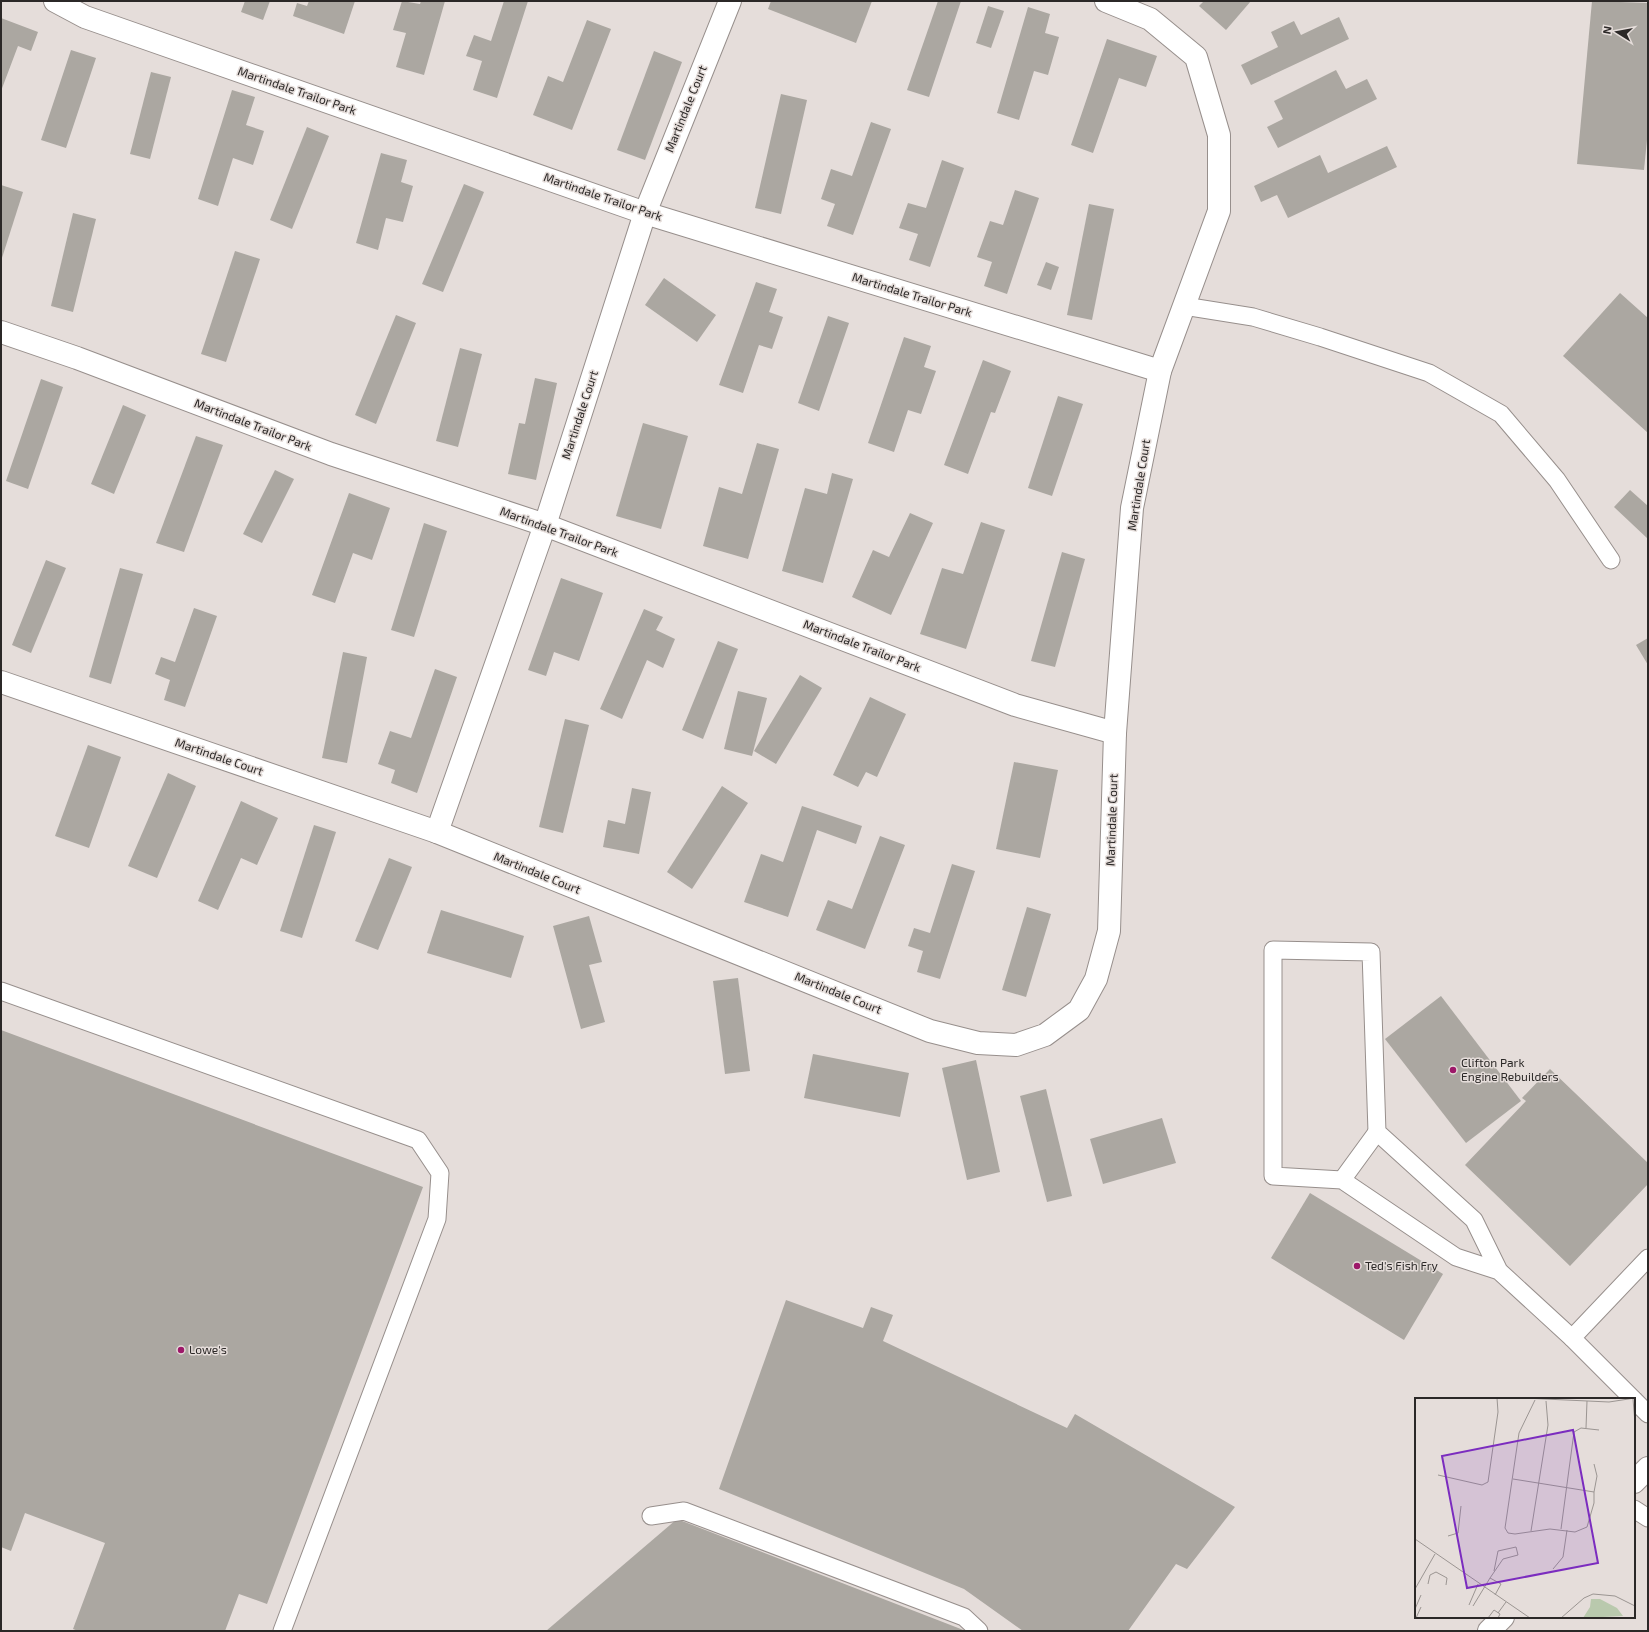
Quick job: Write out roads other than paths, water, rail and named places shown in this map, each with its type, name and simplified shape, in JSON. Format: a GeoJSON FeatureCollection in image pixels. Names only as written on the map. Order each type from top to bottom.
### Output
{"type":"FeatureCollection","features":[{"type":"Feature","properties":{"kind":"street","name":"Martindale Trailor Park"},"geometry":{"type":"LineString","coordinates":[[55,1],[84,17],[645,212],[1160,371]]}},
{"type":"Feature","properties":{"kind":"street","name":"Martindale Court"},"geometry":{"type":"LineString","coordinates":[[437,832],[545,525],[645,212],[730,1]]}},
{"type":"Feature","properties":{"kind":"street","name":"Martindale Court"},"geometry":{"type":"LineString","coordinates":[[1,682],[437,832],[930,1031],[978,1043],[1016,1045],[1045,1035],[1079,1010],[1096,979],[1109,931],[1115,733],[1132,508],[1160,371],[1219,211],[1219,135],[1196,57],[1150,19],[1106,1]]}},
{"type":"Feature","properties":{"kind":"street","name":"Martindale Trailor Park"},"geometry":{"type":"LineString","coordinates":[[1,332],[77,358],[331,454],[545,525],[1015,705],[1115,733]]}},
{"type":"Feature","properties":{"kind":"street"},"geometry":{"type":"LineString","coordinates":[[1635,1481],[1648,1468]]}},
{"type":"Feature","properties":{"kind":"street"},"geometry":{"type":"LineString","coordinates":[[1489,1631],[1502,1618]]}},
{"type":"Feature","properties":{"kind":"lane"},"geometry":{"type":"LineString","coordinates":[[1184,306],[1253,317],[1320,336],[1429,373],[1501,414],[1557,480],[1611,560]]}},
{"type":"Feature","properties":{"kind":"lane"},"geometry":{"type":"LineString","coordinates":[[1342,1180],[1377,1132],[1371,952],[1273,950],[1273,1176],[1342,1180],[1456,1257],[1498,1271]]}},
{"type":"Feature","properties":{"kind":"lane"},"geometry":{"type":"LineString","coordinates":[[1,991],[418,1140],[440,1173],[437,1219],[282,1631]]}},
{"type":"Feature","properties":{"kind":"lane"},"geometry":{"type":"LineString","coordinates":[[1377,1132],[1474,1220],[1498,1271],[1572,1338],[1631,1398]]}},
{"type":"Feature","properties":{"kind":"lane"},"geometry":{"type":"LineString","coordinates":[[1572,1338],[1648,1258]]}},
{"type":"Feature","properties":{"kind":"lane"},"geometry":{"type":"LineString","coordinates":[[1635,1402],[1648,1414]]}},
{"type":"Feature","properties":{"kind":"lane"},"geometry":{"type":"LineString","coordinates":[[1635,1510],[1648,1518]]}},
{"type":"Feature","properties":{"kind":"lane"},"geometry":{"type":"LineString","coordinates":[[651,1516],[684,1511],[964,1617],[979,1631]]}},
{"type":"Feature","properties":{"kind":"place","name":"Clifton Park Engine Rebuilders"},"geometry":{"type":"Point","coordinates":[1453,1070]}},
{"type":"Feature","properties":{"kind":"place","name":"Ted's Fish Fry"},"geometry":{"type":"Point","coordinates":[1357,1266]}},
{"type":"Feature","properties":{"kind":"place","name":"Lowe's"},"geometry":{"type":"Point","coordinates":[181,1350]}}]}
